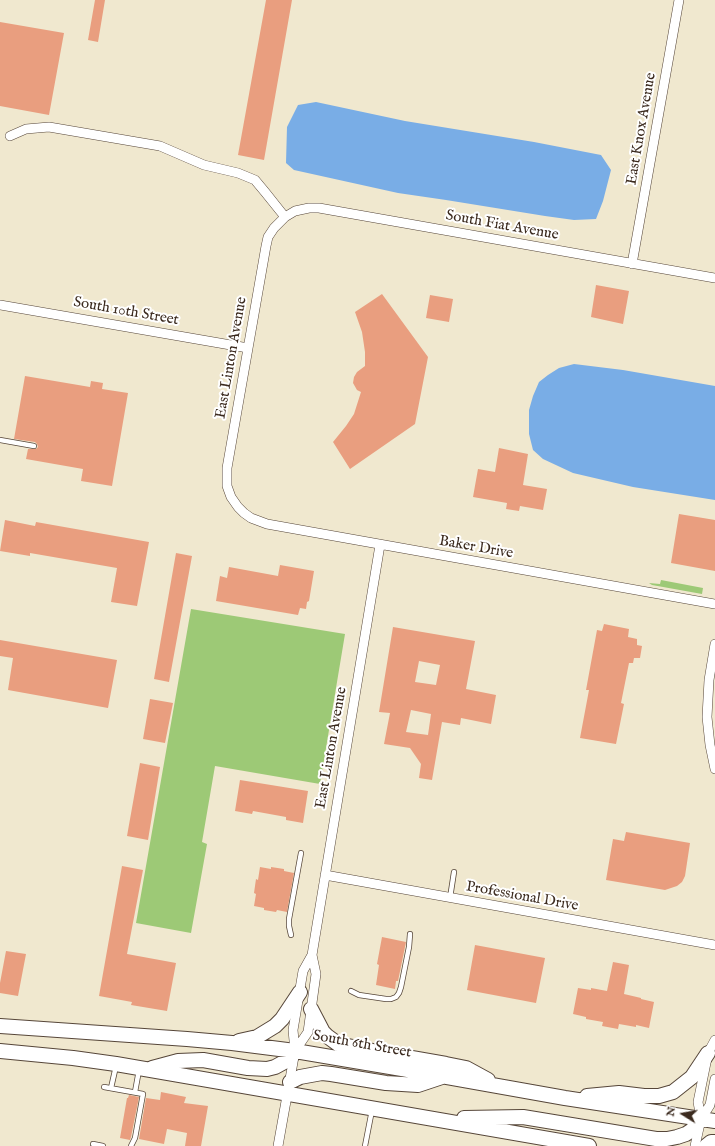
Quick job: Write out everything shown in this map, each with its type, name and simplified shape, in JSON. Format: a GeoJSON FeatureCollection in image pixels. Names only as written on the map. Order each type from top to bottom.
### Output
{"type":"FeatureCollection","features":[{"type":"Feature","properties":{"kind":"main road"},"geometry":{"type":"LineString","coordinates":[[232,1043],[257,1036],[270,1030],[282,1019],[300,992]]}},
{"type":"Feature","properties":{"kind":"main road"},"geometry":{"type":"LineString","coordinates":[[311,1008],[327,1036],[338,1044],[466,1068],[500,1086]]}},
{"type":"Feature","properties":{"kind":"main road","name":"South 6th Street"},"geometry":{"type":"LineString","coordinates":[[0,1026],[232,1043],[295,1051],[565,1098],[715,1121]]}},
{"type":"Feature","properties":{"kind":"main road"},"geometry":{"type":"LineString","coordinates":[[0,1051],[73,1058],[289,1088],[372,1108],[589,1146]]}},
{"type":"Feature","properties":{"kind":"main road"},"geometry":{"type":"LineString","coordinates":[[143,1068],[178,1061],[203,1060],[248,1068],[267,1069],[275,1067],[286,1061],[295,1051]]}},
{"type":"Feature","properties":{"kind":"main road"},"geometry":{"type":"LineString","coordinates":[[565,1098],[619,1093],[659,1096],[673,1092],[692,1077],[708,1053]]}},
{"type":"Feature","properties":{"kind":"main road"},"geometry":{"type":"LineString","coordinates":[[289,1088],[300,1077],[322,1073],[386,1083],[418,1084],[444,1076]]}},
{"type":"Feature","properties":{"kind":"main road"},"geometry":{"type":"LineString","coordinates":[[430,1119],[523,1117],[656,1139],[667,1139],[686,1134],[701,1120]]}},
{"type":"Feature","properties":{"kind":"main road"},"geometry":{"type":"LineString","coordinates":[[706,1146],[711,1142],[715,1142]]}},
{"type":"Feature","properties":{"kind":"street","name":"East Knox Avenue"},"geometry":{"type":"LineString","coordinates":[[632,264],[679,0]]}},
{"type":"Feature","properties":{"kind":"street"},"geometry":{"type":"LineString","coordinates":[[10,136],[26,129],[49,127],[160,146],[204,165],[238,173],[255,180],[285,217]]}},
{"type":"Feature","properties":{"kind":"street","name":"South Fiat Avenue"},"geometry":{"type":"LineString","coordinates":[[285,217],[295,211],[309,208],[319,208],[715,278]]}},
{"type":"Feature","properties":{"kind":"street","name":"East Linton Avenue"},"geometry":{"type":"LineString","coordinates":[[238,507],[231,497],[227,486],[227,468],[266,246],[268,238],[274,228],[285,217]]}},
{"type":"Feature","properties":{"kind":"street","name":"South 10th Street"},"geometry":{"type":"LineString","coordinates":[[0,305],[248,348]]}},
{"type":"Feature","properties":{"kind":"street","name":"Baker Drive"},"geometry":{"type":"LineString","coordinates":[[238,507],[251,518],[266,524],[715,604]]}},
{"type":"Feature","properties":{"kind":"street","name":"East Linton Avenue"},"geometry":{"type":"LineString","coordinates":[[278,1146],[295,1051],[293,1030],[304,971],[312,955],[380,545]]}},
{"type":"Feature","properties":{"kind":"street"},"geometry":{"type":"LineString","coordinates":[[715,644],[709,680],[707,717],[710,745],[715,769]]}},
{"type":"Feature","properties":{"kind":"street","name":"Professional Drive"},"geometry":{"type":"LineString","coordinates":[[325,875],[715,945]]}},
{"type":"Feature","properties":{"kind":"street","name":"East Linton Avenue"},"geometry":{"type":"LineString","coordinates":[[295,1051],[308,1032],[316,974],[312,955]]}},
{"type":"Feature","properties":{"kind":"street"},"geometry":{"type":"LineString","coordinates":[[701,1120],[698,1102],[708,1053],[715,1040]]}},
{"type":"Feature","properties":{"kind":"street"},"geometry":{"type":"LineString","coordinates":[[695,1146],[701,1120],[710,1105],[715,1080]]}},
{"type":"Feature","properties":{"kind":"lane"},"geometry":{"type":"LineString","coordinates":[[0,440],[34,446]]}},
{"type":"Feature","properties":{"kind":"lane"},"geometry":{"type":"LineString","coordinates":[[291,935],[289,919],[301,852]]}},
{"type":"Feature","properties":{"kind":"lane"},"geometry":{"type":"LineString","coordinates":[[450,898],[454,872]]}},
{"type":"Feature","properties":{"kind":"lane"},"geometry":{"type":"LineString","coordinates":[[352,991],[359,995],[386,999],[396,997],[401,987],[410,934]]}},
{"type":"Feature","properties":{"kind":"lane"},"geometry":{"type":"LineString","coordinates":[[112,1088],[116,1064]]}},
{"type":"Feature","properties":{"kind":"lane"},"geometry":{"type":"LineString","coordinates":[[135,1092],[143,1068]]}},
{"type":"Feature","properties":{"kind":"lane"},"geometry":{"type":"LineString","coordinates":[[104,1087],[143,1094],[135,1138],[131,1146]]}},
{"type":"Feature","properties":{"kind":"lane"},"geometry":{"type":"LineString","coordinates":[[365,1146],[372,1108]]}},
{"type":"Feature","properties":{"kind":"lane"},"geometry":{"type":"LineString","coordinates":[[93,1144],[103,1146]]}},
{"type":"Feature","properties":{"kind":"green space"},"geometry":{"type":"Polygon","coordinates":[[[661,580],[703,588],[702,594],[652,585],[649,583],[660,584],[661,580]]]}},
{"type":"Feature","properties":{"kind":"green space"},"geometry":{"type":"Polygon","coordinates":[[[191,609],[345,634],[320,784],[215,766],[202,842],[207,844],[191,933],[136,923],[191,609]]]}},
{"type":"Feature","properties":{"kind":"water"},"geometry":{"type":"Polygon","coordinates":[[[316,102],[405,121],[534,142],[601,155],[611,170],[603,201],[596,219],[574,220],[398,193],[294,170],[286,163],[287,127],[298,105],[316,102]]]}},
{"type":"Feature","properties":{"kind":"water"},"geometry":{"type":"Polygon","coordinates":[[[574,364],[623,370],[715,386],[715,500],[633,487],[573,473],[543,459],[533,450],[529,434],[529,410],[539,382],[559,368],[574,364]]]}},
{"type":"Feature","properties":{"kind":"building"},"geometry":{"type":"Polygon","coordinates":[[[95,0],[105,0],[98,42],[88,40],[95,0]]]}},
{"type":"Feature","properties":{"kind":"building"},"geometry":{"type":"Polygon","coordinates":[[[266,0],[292,0],[264,160],[238,155],[266,0]]]}},
{"type":"Feature","properties":{"kind":"building"},"geometry":{"type":"Polygon","coordinates":[[[0,22],[64,33],[49,115],[0,106],[0,22]]]}},
{"type":"Feature","properties":{"kind":"building"},"geometry":{"type":"Polygon","coordinates":[[[596,285],[629,291],[623,324],[591,317],[596,285]]]}},
{"type":"Feature","properties":{"kind":"building"},"geometry":{"type":"Polygon","coordinates":[[[382,294],[428,357],[415,424],[350,469],[333,442],[354,414],[361,392],[357,390],[353,383],[357,372],[365,366],[365,352],[362,332],[355,312],[382,294]]]}},
{"type":"Feature","properties":{"kind":"building"},"geometry":{"type":"Polygon","coordinates":[[[430,295],[453,299],[449,322],[426,318],[430,295]]]}},
{"type":"Feature","properties":{"kind":"building"},"geometry":{"type":"Polygon","coordinates":[[[25,376],[90,387],[91,381],[103,383],[102,389],[128,393],[112,486],[81,481],[83,469],[26,459],[28,449],[36,449],[38,447],[35,442],[14,439],[25,376]]]}},
{"type":"Feature","properties":{"kind":"building"},"geometry":{"type":"Polygon","coordinates":[[[499,448],[528,454],[523,485],[547,489],[543,510],[520,506],[519,511],[506,509],[507,503],[473,497],[478,469],[495,472],[499,448]]]}},
{"type":"Feature","properties":{"kind":"building"},"geometry":{"type":"Polygon","coordinates":[[[679,514],[715,520],[715,571],[671,563],[679,514]]]}},
{"type":"Feature","properties":{"kind":"building"},"geometry":{"type":"Polygon","coordinates":[[[5,520],[35,526],[36,522],[149,542],[137,606],[111,602],[117,568],[30,553],[30,556],[0,551],[5,520]]]}},
{"type":"Feature","properties":{"kind":"building"},"geometry":{"type":"Polygon","coordinates":[[[176,553],[192,556],[169,682],[154,679],[176,553]]]}},
{"type":"Feature","properties":{"kind":"building"},"geometry":{"type":"Polygon","coordinates":[[[280,565],[314,571],[309,601],[307,602],[306,609],[300,608],[298,615],[216,601],[220,576],[227,578],[229,567],[278,576],[280,565]]]}},
{"type":"Feature","properties":{"kind":"building"},"geometry":{"type":"Polygon","coordinates":[[[604,624],[629,629],[628,637],[637,639],[637,645],[642,646],[640,658],[634,658],[633,663],[629,663],[621,703],[624,704],[616,744],[580,738],[589,690],[586,690],[597,630],[602,631],[604,624]]]}},
{"type":"Feature","properties":{"kind":"building"},"geometry":{"type":"Polygon","coordinates":[[[393,627],[475,641],[466,689],[496,695],[491,724],[461,718],[460,725],[442,722],[432,780],[419,778],[421,764],[410,748],[384,744],[390,713],[379,712],[393,627]],[[419,661],[415,682],[436,685],[440,665],[419,661]],[[411,710],[406,732],[428,735],[431,714],[411,710]]]}},
{"type":"Feature","properties":{"kind":"building"},"geometry":{"type":"Polygon","coordinates":[[[0,640],[117,660],[108,708],[8,690],[13,658],[0,656],[0,640]]]}},
{"type":"Feature","properties":{"kind":"building"},"geometry":{"type":"Polygon","coordinates":[[[150,699],[173,703],[165,743],[143,739],[150,699]]]}},
{"type":"Feature","properties":{"kind":"building"},"geometry":{"type":"Polygon","coordinates":[[[140,763],[160,767],[148,840],[127,836],[140,763]]]}},
{"type":"Feature","properties":{"kind":"building"},"geometry":{"type":"Polygon","coordinates":[[[240,780],[308,791],[303,823],[286,820],[286,817],[253,811],[252,814],[235,811],[240,780]]]}},
{"type":"Feature","properties":{"kind":"building"},"geometry":{"type":"Polygon","coordinates":[[[626,832],[690,843],[685,876],[682,882],[677,886],[665,890],[606,880],[613,839],[624,841],[626,832]]]}},
{"type":"Feature","properties":{"kind":"building"},"geometry":{"type":"Polygon","coordinates":[[[122,866],[143,870],[127,954],[176,963],[167,1011],[131,1005],[132,1002],[99,996],[122,866]]]}},
{"type":"Feature","properties":{"kind":"building"},"geometry":{"type":"Polygon","coordinates":[[[260,867],[284,869],[284,871],[294,873],[287,912],[264,910],[264,908],[254,906],[256,879],[258,880],[260,867]]]}},
{"type":"Feature","properties":{"kind":"building"},"geometry":{"type":"Polygon","coordinates":[[[382,937],[406,942],[395,989],[376,985],[379,965],[377,964],[382,937]]]}},
{"type":"Feature","properties":{"kind":"building"},"geometry":{"type":"Polygon","coordinates":[[[475,945],[545,958],[536,1003],[467,990],[475,945]]]}},
{"type":"Feature","properties":{"kind":"building"},"geometry":{"type":"Polygon","coordinates":[[[6,951],[26,954],[18,996],[0,993],[0,983],[6,951]]]}},
{"type":"Feature","properties":{"kind":"building"},"geometry":{"type":"Polygon","coordinates":[[[613,962],[629,965],[624,994],[654,1002],[649,1028],[636,1025],[636,1027],[619,1024],[618,1029],[602,1026],[603,1022],[586,1019],[586,1017],[573,1014],[578,988],[591,990],[591,988],[607,991],[613,962]]]}},
{"type":"Feature","properties":{"kind":"building"},"geometry":{"type":"Polygon","coordinates":[[[161,1092],[186,1097],[184,1103],[208,1106],[201,1146],[185,1146],[187,1133],[167,1129],[164,1144],[139,1139],[146,1098],[160,1100],[161,1092]]]}},
{"type":"Feature","properties":{"kind":"building"},"geometry":{"type":"Polygon","coordinates":[[[129,1095],[139,1097],[130,1140],[120,1138],[127,1098],[129,1095]]]}}]}
